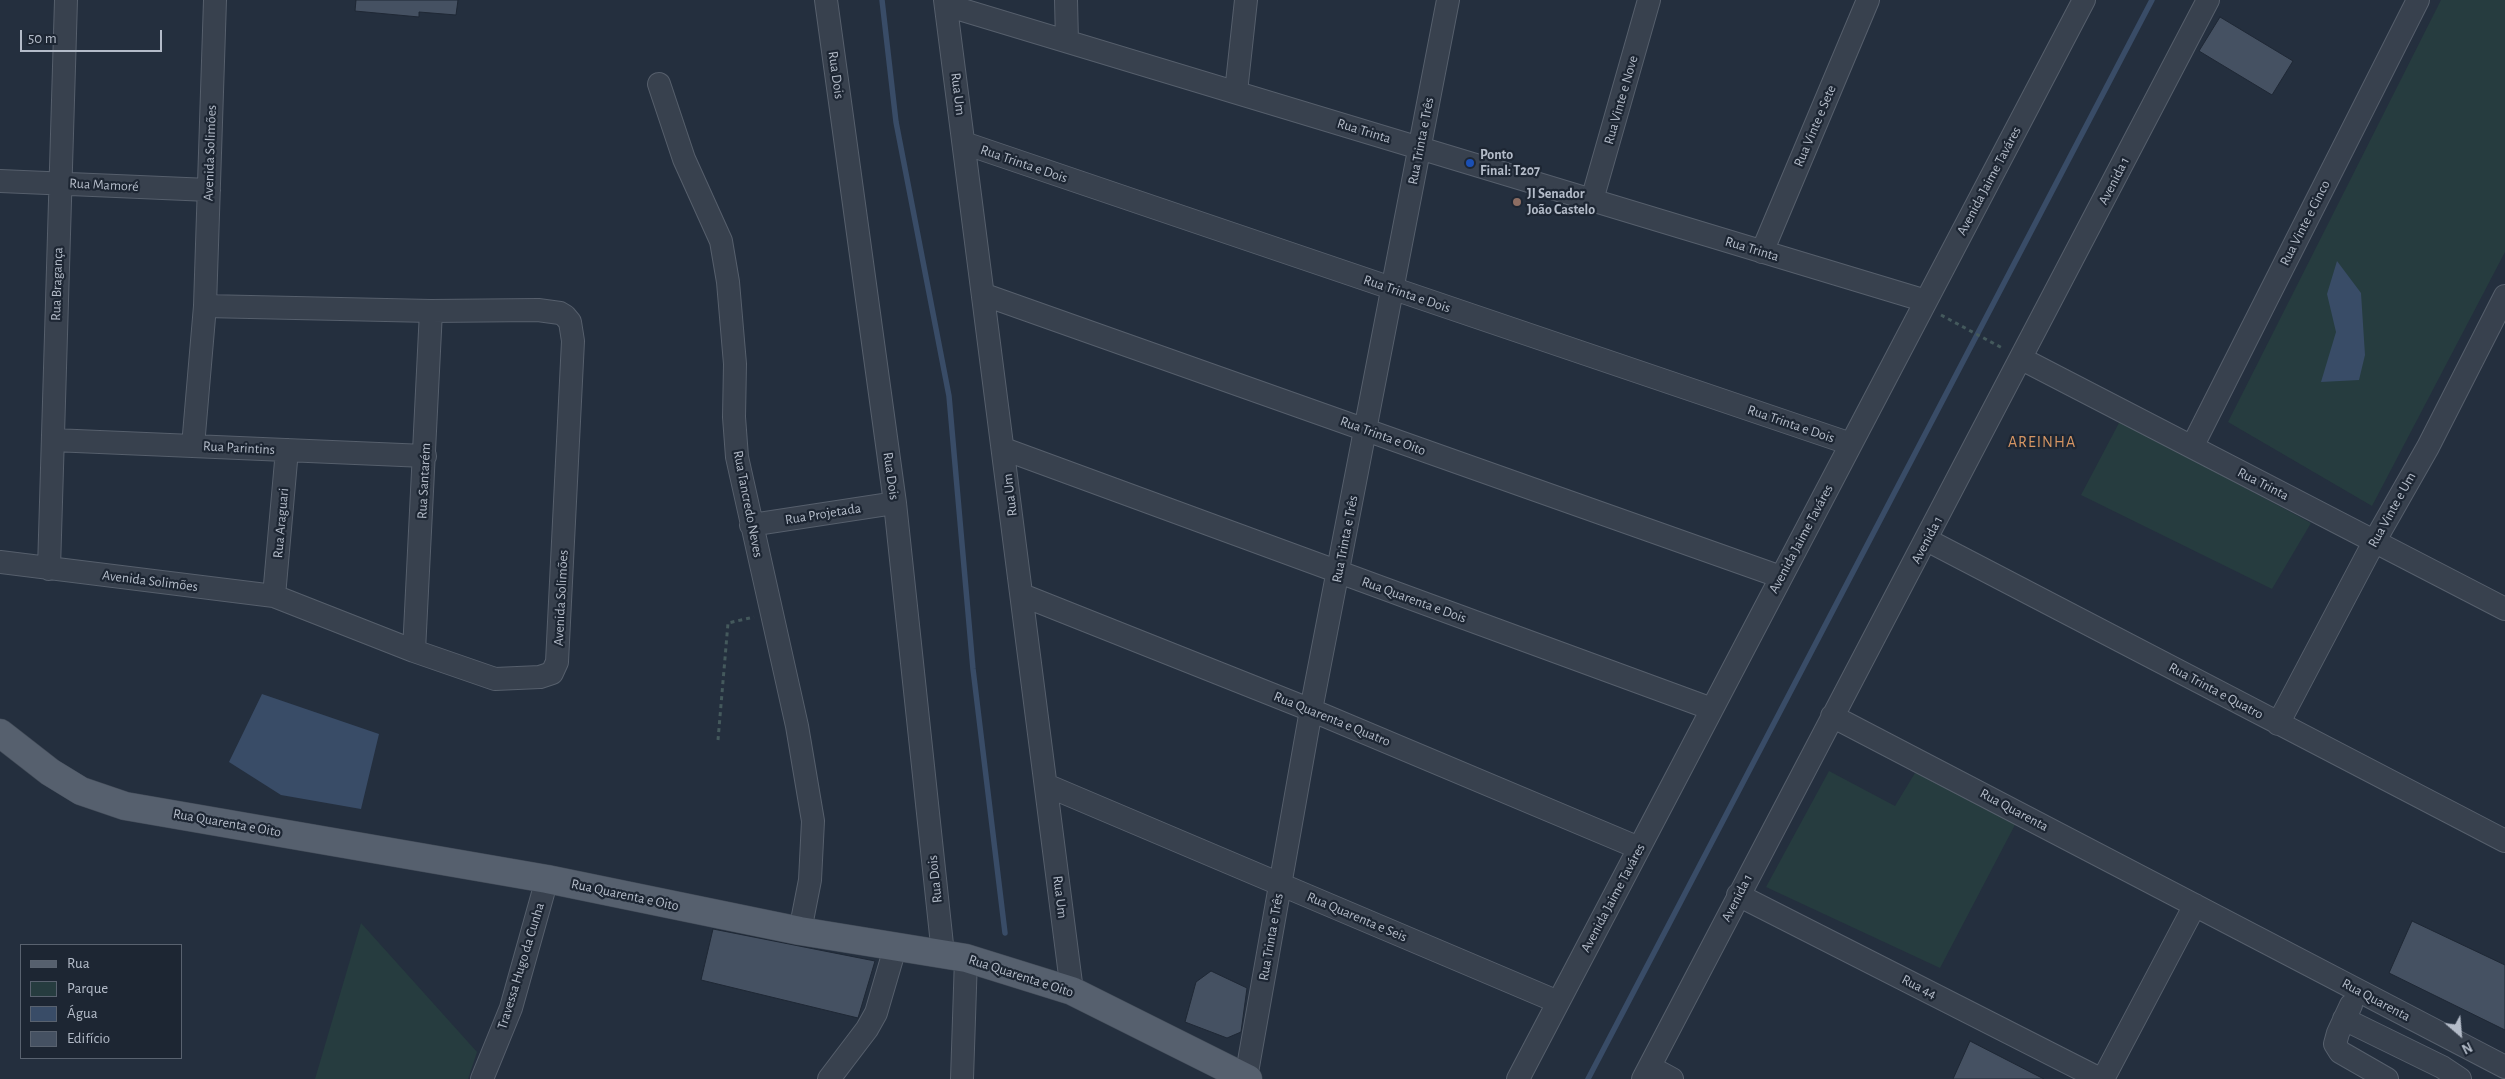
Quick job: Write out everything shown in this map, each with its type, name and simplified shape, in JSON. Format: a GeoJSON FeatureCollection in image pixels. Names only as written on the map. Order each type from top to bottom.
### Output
{"type":"FeatureCollection","features":[{"type":"Feature","properties":{"kind":"main road","name":"Rua Quarenta e Oito"},"geometry":{"type":"LineString","coordinates":[[0,733],[50,772],[81,791],[125,806],[547,880],[800,931],[895,948],[955,956],[1072,991],[1247,1079]]}},
{"type":"Feature","properties":{"kind":"street","name":"Rua Bragança"},"geometry":{"type":"LineString","coordinates":[[49,569],[66,0]]}},
{"type":"Feature","properties":{"kind":"street","name":"Avenida Solimões"},"geometry":{"type":"LineString","coordinates":[[193,446],[205,306],[215,0]]}},
{"type":"Feature","properties":{"kind":"street","name":"Rua Dois"},"geometry":{"type":"LineString","coordinates":[[826,0],[955,956],[962,1079]]}},
{"type":"Feature","properties":{"kind":"street"},"geometry":{"type":"LineString","coordinates":[[1066,0],[1067,41]]}},
{"type":"Feature","properties":{"kind":"street"},"geometry":{"type":"LineString","coordinates":[[1236,92],[1246,0]]}},
{"type":"Feature","properties":{"kind":"street","name":"Rua Trinta e Três"},"geometry":{"type":"LineString","coordinates":[[1247,1079],[1311,710],[1448,0]]}},
{"type":"Feature","properties":{"kind":"street","name":"Rua Vinte e Nove"},"geometry":{"type":"LineString","coordinates":[[1592,200],[1649,0]]}},
{"type":"Feature","properties":{"kind":"street","name":"Rua Vinte e Sete"},"geometry":{"type":"LineString","coordinates":[[1762,252],[1868,0]]}},
{"type":"Feature","properties":{"kind":"street","name":"Avenida Jaime Taváres"},"geometry":{"type":"LineString","coordinates":[[1518,1079],[2084,0]]}},
{"type":"Feature","properties":{"kind":"street","name":"Avenida 1"},"geometry":{"type":"LineString","coordinates":[[1646,1073],[1832,716],[2022,359],[2208,0]]}},
{"type":"Feature","properties":{"kind":"street","name":"Rua Vinte e Cinco"},"geometry":{"type":"LineString","coordinates":[[2192,447],[2418,0]]}},
{"type":"Feature","properties":{"kind":"street","name":"Rua Trinta"},"geometry":{"type":"LineString","coordinates":[[946,2],[1067,41],[1926,302]]}},
{"type":"Feature","properties":{"kind":"street","name":"Rua Um"},"geometry":{"type":"LineString","coordinates":[[946,2],[985,295],[1072,991]]}},
{"type":"Feature","properties":{"kind":"street","name":"Rua Tancredo Neves"},"geometry":{"type":"LineString","coordinates":[[659,84],[684,159],[721,241],[728,282],[735,364],[734,417],[737,457],[798,726],[813,820],[810,880],[800,931]]}},
{"type":"Feature","properties":{"kind":"street","name":"Rua Trinta e Dois"},"geometry":{"type":"LineString","coordinates":[[964,143],[1851,444]]}},
{"type":"Feature","properties":{"kind":"street","name":"Rua Mamoré"},"geometry":{"type":"LineString","coordinates":[[0,181],[209,190]]}},
{"type":"Feature","properties":{"kind":"street","name":"Rua Trinta e Oito"},"geometry":{"type":"LineString","coordinates":[[985,295],[1781,577]]}},
{"type":"Feature","properties":{"kind":"street","name":"Rua Vinte e Um"},"geometry":{"type":"LineString","coordinates":[[2278,724],[2374,542],[2428,447],[2505,296]]}},
{"type":"Feature","properties":{"kind":"street","name":"Avenida Solimões"},"geometry":{"type":"LineString","coordinates":[[0,562],[274,596],[414,651],[495,679],[540,677],[552,673],[558,662],[573,341],[570,322],[560,313],[538,310],[431,311],[205,306]]}},
{"type":"Feature","properties":{"kind":"street","name":"Rua Santarém"},"geometry":{"type":"LineString","coordinates":[[414,651],[431,311]]}},
{"type":"Feature","properties":{"kind":"street","name":"Rua Trinta"},"geometry":{"type":"LineString","coordinates":[[2022,359],[2505,609]]}},
{"type":"Feature","properties":{"kind":"street","name":"Rua Parintins"},"geometry":{"type":"LineString","coordinates":[[52,440],[425,456]]}},
{"type":"Feature","properties":{"kind":"street","name":"Rua Araguari"},"geometry":{"type":"LineString","coordinates":[[274,596],[287,450]]}},
{"type":"Feature","properties":{"kind":"street","name":"Rua Quarenta e Dois"},"geometry":{"type":"LineString","coordinates":[[1004,450],[1712,709]]}},
{"type":"Feature","properties":{"kind":"street","name":"Rua Projetada"},"geometry":{"type":"LineString","coordinates":[[751,525],[895,503]]}},
{"type":"Feature","properties":{"kind":"street","name":"Rua Trinta e Quatro"},"geometry":{"type":"LineString","coordinates":[[1927,540],[2505,841]]}},
{"type":"Feature","properties":{"kind":"street","name":"Rua Quarenta e Quatro"},"geometry":{"type":"LineString","coordinates":[[1022,595],[1311,710],[1639,848]]}},
{"type":"Feature","properties":{"kind":"street","name":"Rua Quarenta"},"geometry":{"type":"LineString","coordinates":[[1832,716],[2505,1068]]}},
{"type":"Feature","properties":{"kind":"street","name":"Rua Quarenta e Seis"},"geometry":{"type":"LineString","coordinates":[[1046,785],[1558,1002]]}},
{"type":"Feature","properties":{"kind":"street","name":"Travessa Hugo da Cunha"},"geometry":{"type":"LineString","coordinates":[[482,1079],[511,1008],[547,880]]}},
{"type":"Feature","properties":{"kind":"street","name":"Rua 44"},"geometry":{"type":"LineString","coordinates":[[1738,895],[2101,1079]]}},
{"type":"Feature","properties":{"kind":"street"},"geometry":{"type":"LineString","coordinates":[[2101,1079],[2195,905]]}},
{"type":"Feature","properties":{"kind":"street"},"geometry":{"type":"LineString","coordinates":[[829,1079],[867,1029],[876,1013],[895,948]]}},
{"type":"Feature","properties":{"kind":"street"},"geometry":{"type":"LineString","coordinates":[[2359,991],[2344,1019],[2335,1044],[2340,1052],[2387,1079]]}},
{"type":"Feature","properties":{"kind":"street"},"geometry":{"type":"LineString","coordinates":[[2344,1019],[2442,1067],[2460,1079]]}},
{"type":"Feature","properties":{"kind":"street"},"geometry":{"type":"LineString","coordinates":[[1646,1073],[1672,1079]]}},
{"type":"Feature","properties":{"kind":"path"},"geometry":{"type":"LineString","coordinates":[[1944,318],[1998,346]]}},
{"type":"Feature","properties":{"kind":"path"},"geometry":{"type":"LineString","coordinates":[[718,740],[728,623],[772,614]]}},
{"type":"Feature","properties":{"kind":"green space"},"geometry":{"type":"Polygon","coordinates":[[[2441,0],[2505,0],[2505,252],[2372,506],[2228,422],[2441,0]]]}},
{"type":"Feature","properties":{"kind":"green space"},"geometry":{"type":"Polygon","coordinates":[[[2120,421],[2311,523],[2272,589],[2081,495],[2120,421]]]}},
{"type":"Feature","properties":{"kind":"green space"},"geometry":{"type":"Polygon","coordinates":[[[1829,771],[1895,806],[1915,773],[2017,821],[1940,968],[1766,887],[1829,771]]]}},
{"type":"Feature","properties":{"kind":"green space"},"geometry":{"type":"Polygon","coordinates":[[[361,923],[477,1052],[468,1079],[315,1079],[361,923]]]}},
{"type":"Feature","properties":{"kind":"water"},"geometry":{"type":"Polygon","coordinates":[[[2337,261],[2361,293],[2365,355],[2359,380],[2321,382],[2336,332],[2327,294],[2337,261]]]}},
{"type":"Feature","properties":{"kind":"water"},"geometry":{"type":"Polygon","coordinates":[[[262,694],[379,734],[361,809],[281,795],[229,762],[262,694]]]}},
{"type":"Feature","properties":{"kind":"building"},"geometry":{"type":"Polygon","coordinates":[[[356,0],[458,0],[456,15],[419,12],[419,17],[355,11],[356,0]]]}},
{"type":"Feature","properties":{"kind":"building"},"geometry":{"type":"Polygon","coordinates":[[[2220,17],[2293,61],[2272,95],[2199,51],[2220,17]]]}},
{"type":"Feature","properties":{"kind":"building"},"geometry":{"type":"Polygon","coordinates":[[[2412,921],[2505,965],[2505,1030],[2389,973],[2412,921]]]}},
{"type":"Feature","properties":{"kind":"building"},"geometry":{"type":"Polygon","coordinates":[[[713,929],[875,961],[858,1018],[701,980],[713,929]]]}},
{"type":"Feature","properties":{"kind":"building"},"geometry":{"type":"Polygon","coordinates":[[[1211,971],[1247,988],[1241,1032],[1227,1038],[1185,1022],[1196,982],[1211,971]]]}},
{"type":"Feature","properties":{"kind":"building"},"geometry":{"type":"Polygon","coordinates":[[[1970,1041],[2044,1079],[1953,1079],[1970,1041]]]}},
{"type":"Feature","properties":{"kind":"waterway"},"geometry":{"type":"LineString","coordinates":[[882,0],[896,122],[949,396],[973,669],[1005,933]]}},
{"type":"Feature","properties":{"kind":"waterway"},"geometry":{"type":"LineString","coordinates":[[1588,1079],[2152,0]]}},
{"type":"Feature","properties":{"kind":"place","name":"Ponto Final: T207"},"geometry":{"type":"Point","coordinates":[1470,163]}},
{"type":"Feature","properties":{"kind":"place","name":"JI Senador João Castelo"},"geometry":{"type":"Point","coordinates":[1517,202]}},
{"type":"Feature","properties":{"kind":"district","name":"AREINHA"},"geometry":{"type":"Point","coordinates":[2042,442]}}]}
